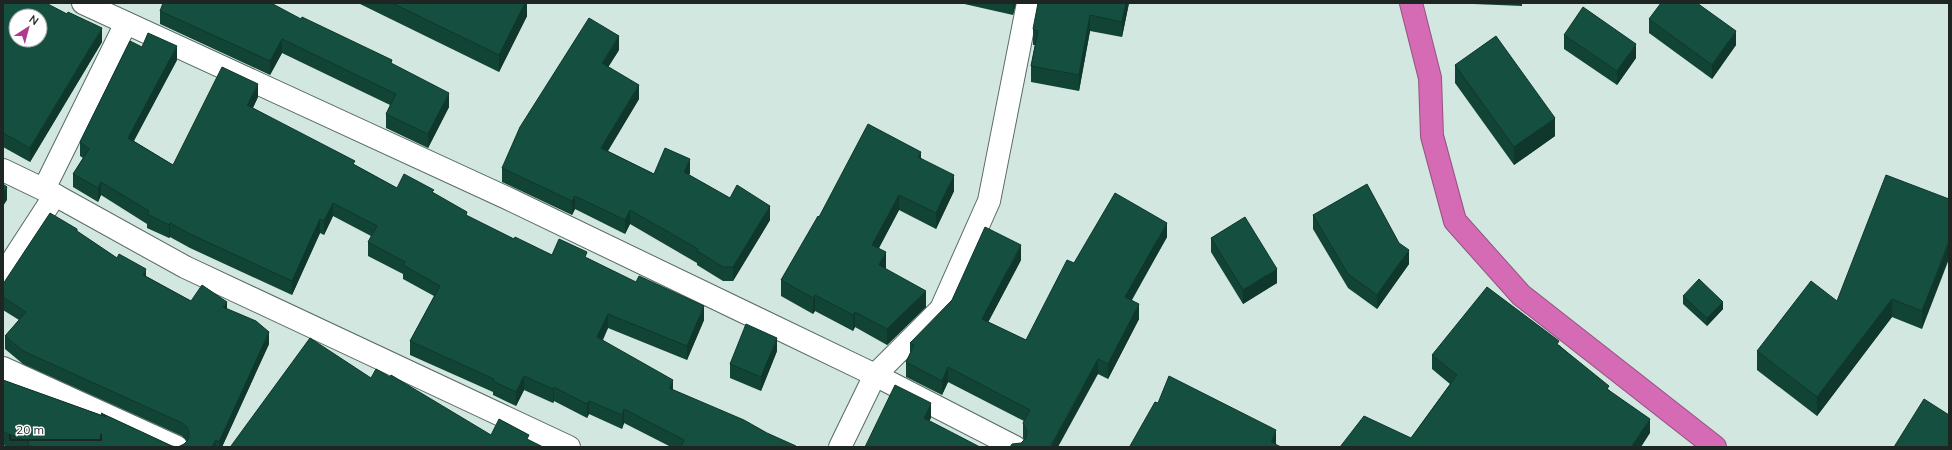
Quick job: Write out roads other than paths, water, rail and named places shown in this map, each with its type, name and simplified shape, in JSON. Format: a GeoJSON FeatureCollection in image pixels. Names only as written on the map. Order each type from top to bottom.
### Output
{"type":"FeatureCollection","features":[{"type":"Feature","properties":{"kind":"highway"},"geometry":{"type":"LineString","coordinates":[[1411,3],[1430,78],[1432,136],[1455,221],[1521,295],[1715,447]]}},
{"type":"Feature","properties":{"kind":"street"},"geometry":{"type":"LineString","coordinates":[[83,3],[106,8],[126,23],[507,198],[875,374],[1015,447]]}},
{"type":"Feature","properties":{"kind":"street"},"geometry":{"type":"LineString","coordinates":[[840,447],[875,374],[941,309],[988,201],[1028,3]]}},
{"type":"Feature","properties":{"kind":"street"},"geometry":{"type":"LineString","coordinates":[[3,275],[49,192],[126,23]]}},
{"type":"Feature","properties":{"kind":"street"},"geometry":{"type":"LineString","coordinates":[[3,170],[49,192],[185,267],[569,447]]}},
{"type":"Feature","properties":{"kind":"street"},"geometry":{"type":"LineString","coordinates":[[3,368],[177,447]]}}]}
